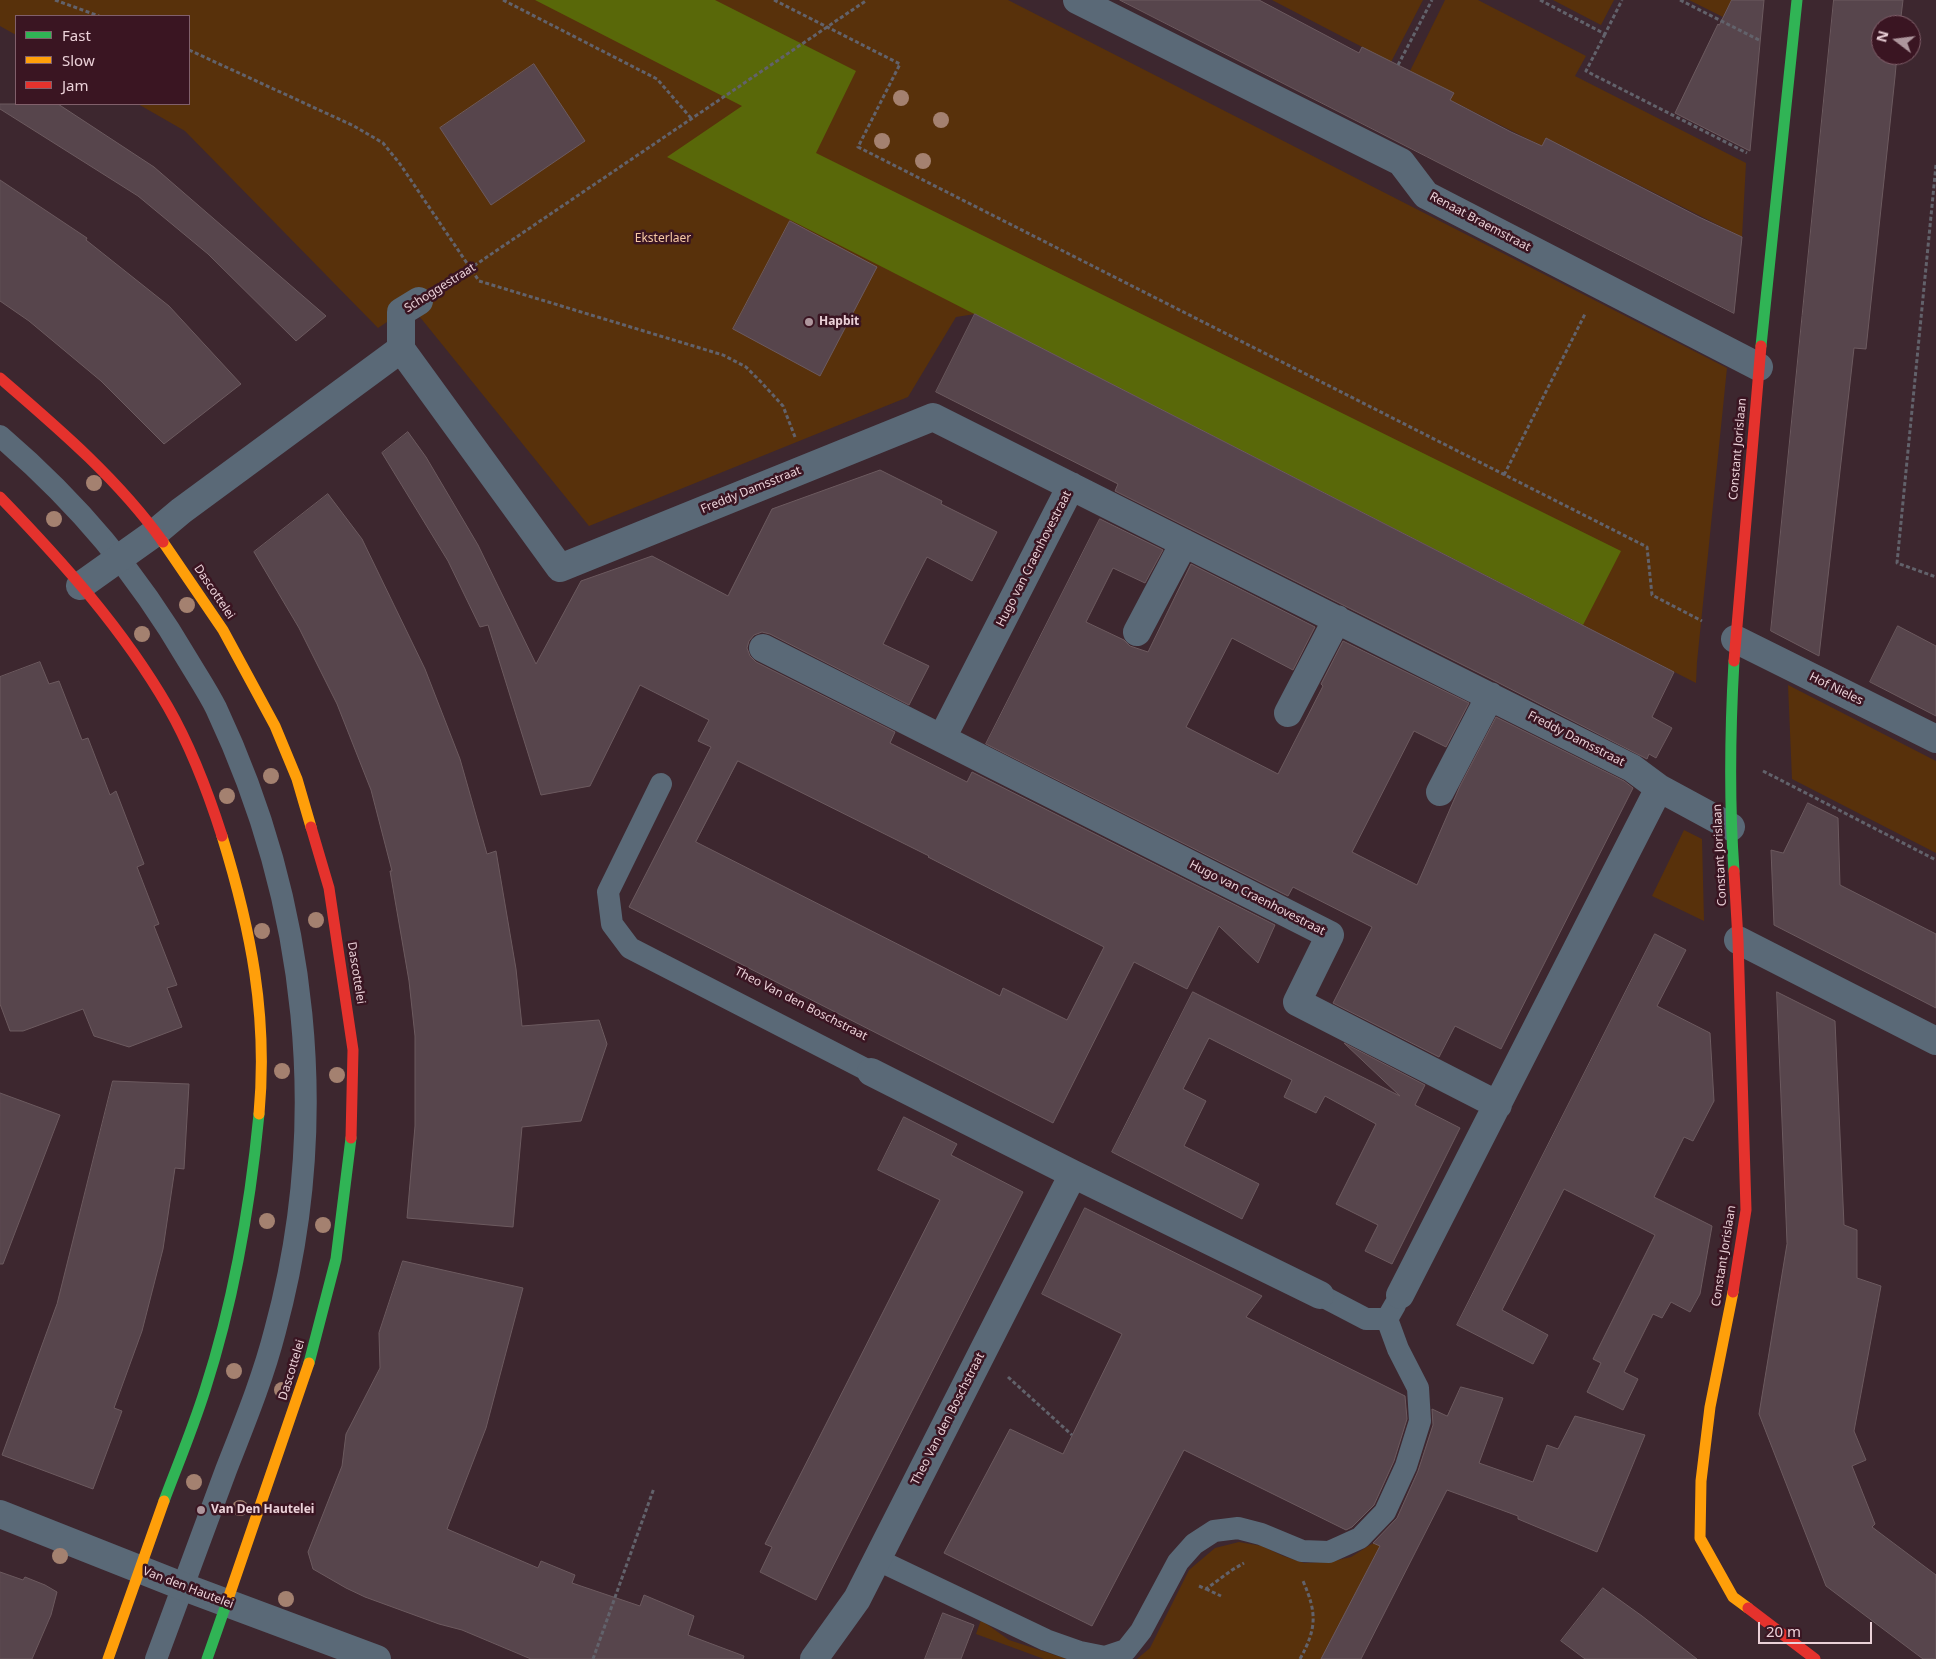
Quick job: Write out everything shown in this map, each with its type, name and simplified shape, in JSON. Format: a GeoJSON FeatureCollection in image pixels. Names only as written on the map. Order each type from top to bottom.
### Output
{"type":"FeatureCollection","features":[{"type":"Feature","properties":{"kind":"street","name":"Renaat Braemstraat"},"geometry":{"type":"LineString","coordinates":[[1077,0],[1401,162],[1426,195],[1759,367]]}},
{"type":"Feature","properties":{"kind":"street","name":"Constant Jorislaan"},"geometry":{"type":"LineString","coordinates":[[1796,0],[1759,367],[1735,640],[1730,754],[1731,827],[1738,940],[1746,1210],[1710,1408],[1701,1481],[1700,1538],[1733,1597],[1815,1659]]}},
{"type":"Feature","properties":{"kind":"street","name":"Schoggestraat"},"geometry":{"type":"LineString","coordinates":[[401,349],[401,312],[419,301]]}},
{"type":"Feature","properties":{"kind":"street","name":"Freddy Damsstraat"},"geometry":{"type":"LineString","coordinates":[[401,349],[560,568],[933,417],[1632,768],[1659,788]]}},
{"type":"Feature","properties":{"kind":"street"},"geometry":{"type":"LineString","coordinates":[[80,586],[156,532],[181,511],[401,349]]}},
{"type":"Feature","properties":{"kind":"street","name":"Dascottelei"},"geometry":{"type":"LineString","coordinates":[[0,378],[76,443],[156,532],[194,585],[223,630],[275,726],[297,779],[329,888],[353,1050],[351,1152],[336,1259],[306,1373],[207,1659]]}},
{"type":"Feature","properties":{"kind":"street","name":"Hugo van Craenhovestraat"},"geometry":{"type":"LineString","coordinates":[[942,738],[1071,486]]}},
{"type":"Feature","properties":{"kind":"street"},"geometry":{"type":"LineString","coordinates":[[0,497],[42,540],[114,627],[158,689],[188,748],[223,836],[240,897],[260,1003],[262,1048],[260,1104],[256,1150],[241,1248],[225,1315],[196,1418],[108,1659]]}},
{"type":"Feature","properties":{"kind":"street"},"geometry":{"type":"LineString","coordinates":[[1137,632],[1184,543]]}},
{"type":"Feature","properties":{"kind":"street"},"geometry":{"type":"LineString","coordinates":[[1288,713],[1337,619]]}},
{"type":"Feature","properties":{"kind":"street","name":"Hof Nieles"},"geometry":{"type":"LineString","coordinates":[[1735,640],[1936,739]]}},
{"type":"Feature","properties":{"kind":"street","name":"Hugo van Craenhovestraat"},"geometry":{"type":"LineString","coordinates":[[763,648],[1330,935],[1297,1002],[1498,1105]]}},
{"type":"Feature","properties":{"kind":"street"},"geometry":{"type":"LineString","coordinates":[[1440,792],[1490,696]]}},
{"type":"Feature","properties":{"kind":"street"},"geometry":{"type":"LineString","coordinates":[[1394,1307],[1659,788],[1731,827]]}},
{"type":"Feature","properties":{"kind":"street"},"geometry":{"type":"LineString","coordinates":[[1738,940],[1936,1041]]}},
{"type":"Feature","properties":{"kind":"street"},"geometry":{"type":"LineString","coordinates":[[872,1072],[1320,1296]]}},
{"type":"Feature","properties":{"kind":"street","name":"Theo Van den Boschstraat"},"geometry":{"type":"LineString","coordinates":[[814,1659],[857,1599],[1073,1174]]}},
{"type":"Feature","properties":{"kind":"street","name":"Van den Hautelei"},"geometry":{"type":"LineString","coordinates":[[0,1514],[376,1659]]}},
{"type":"Feature","properties":{"kind":"lane"},"geometry":{"type":"LineString","coordinates":[[0,436],[40,471],[119,557],[175,638],[215,706],[245,778],[264,834],[283,901],[298,974],[306,1091],[306,1134],[298,1221],[292,1258],[276,1330],[258,1385],[156,1659]]}},
{"type":"Feature","properties":{"kind":"lane"},"geometry":{"type":"LineString","coordinates":[[661,784],[608,892],[612,924],[630,948],[872,1072]]}},
{"type":"Feature","properties":{"kind":"lane"},"geometry":{"type":"LineString","coordinates":[[876,1559],[1046,1640],[1080,1652],[1105,1657],[1126,1650],[1141,1631],[1178,1562],[1194,1544],[1214,1531],[1238,1528],[1262,1534],[1302,1551],[1329,1552],[1360,1538],[1385,1512],[1406,1466],[1420,1421],[1418,1388],[1398,1349],[1394,1307],[1366,1319],[1320,1296]]}},
{"type":"Feature","properties":{"kind":"path"},"geometry":{"type":"LineString","coordinates":[[55,0],[96,15]]}},
{"type":"Feature","properties":{"kind":"path"},"geometry":{"type":"LineString","coordinates":[[503,0],[657,79],[691,118]]}},
{"type":"Feature","properties":{"kind":"path"},"geometry":{"type":"LineString","coordinates":[[774,0],[900,64],[858,146],[1647,548],[1652,595],[1735,640]]}},
{"type":"Feature","properties":{"kind":"path"},"geometry":{"type":"LineString","coordinates":[[826,27],[867,0]]}},
{"type":"Feature","properties":{"kind":"path"},"geometry":{"type":"LineString","coordinates":[[1398,65],[1432,0]]}},
{"type":"Feature","properties":{"kind":"path"},"geometry":{"type":"LineString","coordinates":[[1540,0],[1605,34]]}},
{"type":"Feature","properties":{"kind":"path"},"geometry":{"type":"LineString","coordinates":[[1622,0],[1586,71],[1780,168]]}},
{"type":"Feature","properties":{"kind":"path"},"geometry":{"type":"LineString","coordinates":[[1680,0],[1791,56]]}},
{"type":"Feature","properties":{"kind":"path","name":"Schoggestraat"},"geometry":{"type":"LineString","coordinates":[[419,301],[471,269],[826,27]]}},
{"type":"Feature","properties":{"kind":"path"},"geometry":{"type":"LineString","coordinates":[[190,50],[354,126],[383,143],[400,164],[479,280],[723,355],[746,367],[783,406],[808,468]]}},
{"type":"Feature","properties":{"kind":"path"},"geometry":{"type":"LineString","coordinates":[[1936,165],[1897,563],[1936,578]]}},
{"type":"Feature","properties":{"kind":"path"},"geometry":{"type":"LineString","coordinates":[[1504,474],[1601,285]]}},
{"type":"Feature","properties":{"kind":"path"},"geometry":{"type":"LineString","coordinates":[[1730,754],[1936,860]]}},
{"type":"Feature","properties":{"kind":"path"},"geometry":{"type":"LineString","coordinates":[[982,1353],[1072,1435]]}},
{"type":"Feature","properties":{"kind":"path"},"geometry":{"type":"LineString","coordinates":[[593,1659],[654,1488]]}},
{"type":"Feature","properties":{"kind":"path"},"geometry":{"type":"LineString","coordinates":[[1206,1589],[1232,1570],[1252,1559]]}},
{"type":"Feature","properties":{"kind":"path"},"geometry":{"type":"LineString","coordinates":[[1173,1571],[1221,1596]]}},
{"type":"Feature","properties":{"kind":"path"},"geometry":{"type":"LineString","coordinates":[[1300,1659],[1308,1645],[1314,1621],[1310,1597],[1302,1578]]}},
{"type":"Feature","properties":{"kind":"green space","name":"Eksterlaer"},"geometry":{"type":"Polygon","coordinates":[[[0,0],[1008,0],[1727,368],[1696,683],[975,314],[956,317],[908,397],[589,526],[411,306],[378,328],[185,131],[140,105],[190,105],[190,15],[15,15],[15,34],[0,26],[0,0]]]}},
{"type":"Feature","properties":{"kind":"green space"},"geometry":{"type":"Polygon","coordinates":[[[1272,0],[1423,0],[1391,62],[1272,0]]]}},
{"type":"Feature","properties":{"kind":"green space"},"geometry":{"type":"Polygon","coordinates":[[[1445,0],[1478,0],[1586,56],[1575,76],[1746,163],[1742,237],[1546,138],[1542,146],[1450,100],[1453,93],[1410,71],[1445,0]]]}},
{"type":"Feature","properties":{"kind":"green space"},"geometry":{"type":"Polygon","coordinates":[[[1553,0],[1614,0],[1601,25],[1553,0]]]}},
{"type":"Feature","properties":{"kind":"green space"},"geometry":{"type":"Polygon","coordinates":[[[1689,0],[1732,0],[1723,17],[1689,0]]]}},
{"type":"Feature","properties":{"kind":"green space"},"geometry":{"type":"Polygon","coordinates":[[[1788,685],[1936,761],[1936,853],[1792,779],[1788,685]]]}},
{"type":"Feature","properties":{"kind":"green space"},"geometry":{"type":"Polygon","coordinates":[[[1684,830],[1702,839],[1704,921],[1652,896],[1684,830]]]}},
{"type":"Feature","properties":{"kind":"green space"},"geometry":{"type":"Polygon","coordinates":[[[1384,1538],[1321,1659],[1137,1659],[1150,1648],[1189,1570],[1215,1548],[1239,1542],[1262,1546],[1304,1563],[1329,1562],[1351,1557],[1384,1538]]]}},
{"type":"Feature","properties":{"kind":"green space"},"geometry":{"type":"Polygon","coordinates":[[[981,1620],[1009,1640],[1067,1659],[1044,1659],[976,1634],[981,1620]]]}},
{"type":"Feature","properties":{"kind":"shaded area"},"geometry":{"type":"Polygon","coordinates":[[[535,0],[715,0],[856,71],[816,153],[1621,551],[1583,625],[667,157],[742,106],[535,0]]]}},
{"type":"Feature","properties":{"kind":"building"},"geometry":{"type":"Polygon","coordinates":[[[1120,0],[1259,0],[1359,53],[1362,47],[1454,93],[1450,100],[1511,132],[1542,146],[1546,138],[1699,217],[1742,237],[1734,313],[1120,0]]]}},
{"type":"Feature","properties":{"kind":"building"},"geometry":{"type":"Polygon","coordinates":[[[1732,0],[1764,0],[1750,151],[1675,113],[1718,24],[1732,0]]]}},
{"type":"Feature","properties":{"kind":"building"},"geometry":{"type":"Polygon","coordinates":[[[1834,0],[1903,0],[1901,15],[1871,15],[1871,65],[1896,65],[1866,349],[1854,348],[1819,656],[1771,631],[1834,0]]]}},
{"type":"Feature","properties":{"kind":"building"},"geometry":{"type":"Polygon","coordinates":[[[534,64],[585,141],[491,205],[440,128],[534,64]]]}},
{"type":"Feature","properties":{"kind":"building"},"geometry":{"type":"Polygon","coordinates":[[[0,104],[60,105],[154,167],[326,316],[296,341],[208,254],[138,196],[0,109],[0,104]]]}},
{"type":"Feature","properties":{"kind":"building"},"geometry":{"type":"Polygon","coordinates":[[[0,180],[87,238],[86,240],[169,306],[241,384],[164,444],[101,381],[29,321],[0,301],[0,180]]]}},
{"type":"Feature","properties":{"kind":"building"},"geometry":{"type":"Polygon","coordinates":[[[790,221],[877,267],[820,376],[733,329],[790,221]]]}},
{"type":"Feature","properties":{"kind":"building"},"geometry":{"type":"Polygon","coordinates":[[[975,314],[1674,672],[1652,717],[1672,728],[1656,758],[1649,754],[1647,759],[1115,491],[1118,484],[936,392],[975,314]]]}},
{"type":"Feature","properties":{"kind":"building"},"geometry":{"type":"Polygon","coordinates":[[[408,432],[426,457],[478,545],[536,664],[581,581],[652,556],[728,596],[772,509],[880,470],[942,501],[941,504],[997,532],[972,581],[927,557],[906,598],[883,644],[929,666],[909,705],[770,634],[762,632],[754,635],[749,641],[747,648],[750,656],[756,662],[895,732],[890,743],[967,782],[972,772],[1275,925],[1258,963],[1219,926],[1187,989],[1134,962],[1053,1123],[629,907],[711,747],[698,741],[709,720],[640,685],[590,786],[541,795],[488,625],[480,627],[448,561],[382,453],[408,432]],[[738,761],[696,842],[1000,996],[1003,988],[1067,1020],[1104,947],[929,856],[738,761]]]}},
{"type":"Feature","properties":{"kind":"building"},"geometry":{"type":"Polygon","coordinates":[[[328,494],[362,539],[425,669],[460,759],[487,854],[496,851],[516,969],[522,1026],[599,1020],[607,1044],[581,1121],[522,1127],[513,1227],[407,1218],[415,1126],[415,1036],[409,981],[390,871],[392,871],[371,790],[337,704],[299,628],[254,552],[328,494]]]}},
{"type":"Feature","properties":{"kind":"building"},"geometry":{"type":"Polygon","coordinates":[[[1100,519],[1163,550],[1145,583],[1113,568],[1086,622],[1124,640],[1130,646],[1148,652],[1191,564],[1315,627],[1293,670],[1232,638],[1186,727],[1278,774],[1323,686],[1321,684],[1343,641],[1469,703],[1446,747],[1414,731],[1352,852],[1417,885],[1460,786],[1496,717],[1624,781],[1633,788],[1501,1049],[1455,1026],[1439,1057],[1333,1003],[1372,927],[1293,887],[1288,896],[986,744],[1100,519]]]}},
{"type":"Feature","properties":{"kind":"building"},"geometry":{"type":"Polygon","coordinates":[[[1898,626],[1936,646],[1936,716],[1870,682],[1898,626]]]}},
{"type":"Feature","properties":{"kind":"building"},"geometry":{"type":"Polygon","coordinates":[[[40,662],[49,684],[59,681],[82,740],[88,738],[110,795],[116,791],[144,864],[137,867],[159,924],[154,926],[177,985],[167,988],[182,1027],[129,1047],[94,1036],[83,1009],[23,1031],[10,1031],[0,1004],[0,677],[40,662]]]}},
{"type":"Feature","properties":{"kind":"building"},"geometry":{"type":"Polygon","coordinates":[[[1808,803],[1838,818],[1840,885],[1936,934],[1936,1008],[1774,925],[1771,850],[1783,853],[1808,803]]]}},
{"type":"Feature","properties":{"kind":"building"},"geometry":{"type":"Polygon","coordinates":[[[1655,934],[1686,950],[1657,1006],[1710,1033],[1714,1101],[1693,1141],[1684,1137],[1654,1197],[1712,1226],[1700,1294],[1690,1312],[1671,1302],[1662,1318],[1653,1314],[1624,1372],[1638,1379],[1623,1410],[1587,1392],[1601,1363],[1593,1359],[1655,1235],[1564,1189],[1502,1310],[1548,1335],[1533,1364],[1457,1325],[1655,934]]]}},
{"type":"Feature","properties":{"kind":"building"},"geometry":{"type":"Polygon","coordinates":[[[1193,992],[1400,1096],[1344,1043],[1425,1085],[1415,1105],[1460,1128],[1392,1264],[1365,1251],[1378,1225],[1336,1204],[1376,1124],[1325,1096],[1316,1113],[1284,1097],[1292,1080],[1209,1038],[1183,1089],[1206,1101],[1184,1146],[1259,1184],[1242,1219],[1112,1152],[1193,992]]]}},
{"type":"Feature","properties":{"kind":"building"},"geometry":{"type":"Polygon","coordinates":[[[1777,992],[1835,1021],[1844,1225],[1857,1230],[1857,1278],[1881,1286],[1854,1431],[1866,1460],[1852,1466],[1875,1524],[1872,1527],[1936,1575],[1936,1659],[1923,1659],[1826,1586],[1759,1414],[1787,1244],[1777,992]]]}},
{"type":"Feature","properties":{"kind":"building"},"geometry":{"type":"Polygon","coordinates":[[[113,1081],[189,1084],[184,1169],[175,1168],[163,1249],[142,1331],[114,1408],[122,1411],[93,1489],[2,1455],[57,1304],[113,1081]]]}},
{"type":"Feature","properties":{"kind":"building"},"geometry":{"type":"Polygon","coordinates":[[[0,1093],[60,1115],[3,1264],[0,1264],[0,1093]]]}},
{"type":"Feature","properties":{"kind":"building"},"geometry":{"type":"Polygon","coordinates":[[[904,1117],[957,1144],[951,1155],[1023,1192],[816,1600],[760,1572],[772,1547],[765,1544],[940,1200],[878,1170],[904,1117]]]}},
{"type":"Feature","properties":{"kind":"building"},"geometry":{"type":"Polygon","coordinates":[[[1085,1208],[1262,1296],[1246,1317],[1405,1396],[1407,1419],[1394,1461],[1374,1505],[1352,1527],[1346,1530],[1184,1450],[1092,1626],[944,1553],[1010,1429],[1063,1454],[1122,1334],[1042,1294],[1085,1208]]]}},
{"type":"Feature","properties":{"kind":"building"},"geometry":{"type":"Polygon","coordinates":[[[403,1261],[523,1288],[486,1428],[447,1529],[538,1568],[541,1561],[575,1575],[572,1583],[640,1606],[644,1595],[694,1616],[688,1635],[744,1656],[743,1659],[531,1659],[462,1630],[439,1624],[365,1597],[313,1569],[308,1552],[342,1466],[346,1434],[380,1368],[379,1333],[403,1261]]]}},
{"type":"Feature","properties":{"kind":"building"},"geometry":{"type":"Polygon","coordinates":[[[1461,1387],[1503,1398],[1479,1463],[1533,1482],[1547,1445],[1558,1449],[1575,1416],[1645,1435],[1597,1552],[1518,1519],[1518,1516],[1447,1490],[1361,1659],[1321,1659],[1380,1546],[1373,1543],[1397,1518],[1418,1471],[1433,1425],[1432,1409],[1447,1416],[1461,1387]]]}},
{"type":"Feature","properties":{"kind":"building"},"geometry":{"type":"Polygon","coordinates":[[[0,1572],[23,1580],[25,1577],[57,1592],[51,1615],[32,1659],[0,1659],[0,1572]]]}},
{"type":"Feature","properties":{"kind":"building"},"geometry":{"type":"Polygon","coordinates":[[[1603,1588],[1697,1659],[1585,1659],[1561,1641],[1603,1588]]]}},
{"type":"Feature","properties":{"kind":"building"},"geometry":{"type":"Polygon","coordinates":[[[943,1613],[974,1625],[961,1659],[925,1659],[943,1613]]]}},
{"type":"Feature","properties":{"kind":"traffic: fast"},"geometry":{"type":"LineString","coordinates":[[1761,346],[1797,0]]}},
{"type":"Feature","properties":{"kind":"traffic: fast"},"geometry":{"type":"LineString","coordinates":[[1734,661],[1731,818],[1734,871]]}},
{"type":"Feature","properties":{"kind":"traffic: fast"},"geometry":{"type":"LineString","coordinates":[[164,1501],[200,1404],[224,1322],[246,1218],[259,1114]]}},
{"type":"Feature","properties":{"kind":"traffic: fast"},"geometry":{"type":"LineString","coordinates":[[309,1363],[336,1259],[351,1138]]}},
{"type":"Feature","properties":{"kind":"traffic: fast"},"geometry":{"type":"LineString","coordinates":[[207,1659],[228,1599]]}},
{"type":"Feature","properties":{"kind":"traffic: slow"},"geometry":{"type":"LineString","coordinates":[[163,542],[223,630],[275,726],[297,779],[311,827]]}},
{"type":"Feature","properties":{"kind":"traffic: slow"},"geometry":{"type":"LineString","coordinates":[[222,836],[241,905],[255,973],[261,1042],[259,1114]]}},
{"type":"Feature","properties":{"kind":"traffic: slow"},"geometry":{"type":"LineString","coordinates":[[1733,1292],[1710,1407],[1701,1481],[1700,1538],[1733,1597],[1748,1608]]}},
{"type":"Feature","properties":{"kind":"traffic: slow"},"geometry":{"type":"LineString","coordinates":[[228,1599],[309,1363]]}},
{"type":"Feature","properties":{"kind":"traffic: slow"},"geometry":{"type":"LineString","coordinates":[[108,1659],[164,1501]]}},
{"type":"Feature","properties":{"kind":"traffic: jam"},"geometry":{"type":"LineString","coordinates":[[1734,661],[1761,346]]}},
{"type":"Feature","properties":{"kind":"traffic: jam"},"geometry":{"type":"LineString","coordinates":[[0,378],[65,435],[107,476],[127,497],[163,542]]}},
{"type":"Feature","properties":{"kind":"traffic: jam"},"geometry":{"type":"LineString","coordinates":[[0,497],[69,571],[111,623],[150,678],[168,707],[192,754],[222,836]]}},
{"type":"Feature","properties":{"kind":"traffic: jam"},"geometry":{"type":"LineString","coordinates":[[311,827],[329,888],[353,1050],[351,1138]]}},
{"type":"Feature","properties":{"kind":"traffic: jam"},"geometry":{"type":"LineString","coordinates":[[1733,1292],[1746,1210],[1738,940],[1734,871]]}},
{"type":"Feature","properties":{"kind":"traffic: jam"},"geometry":{"type":"LineString","coordinates":[[1748,1608],[1815,1659]]}},
{"type":"Feature","properties":{"kind":"place","name":"Hapbit"},"geometry":{"type":"Point","coordinates":[809,322]}},
{"type":"Feature","properties":{"kind":"place","name":"Van Den Hautelei"},"geometry":{"type":"Point","coordinates":[201,1510]}}]}
